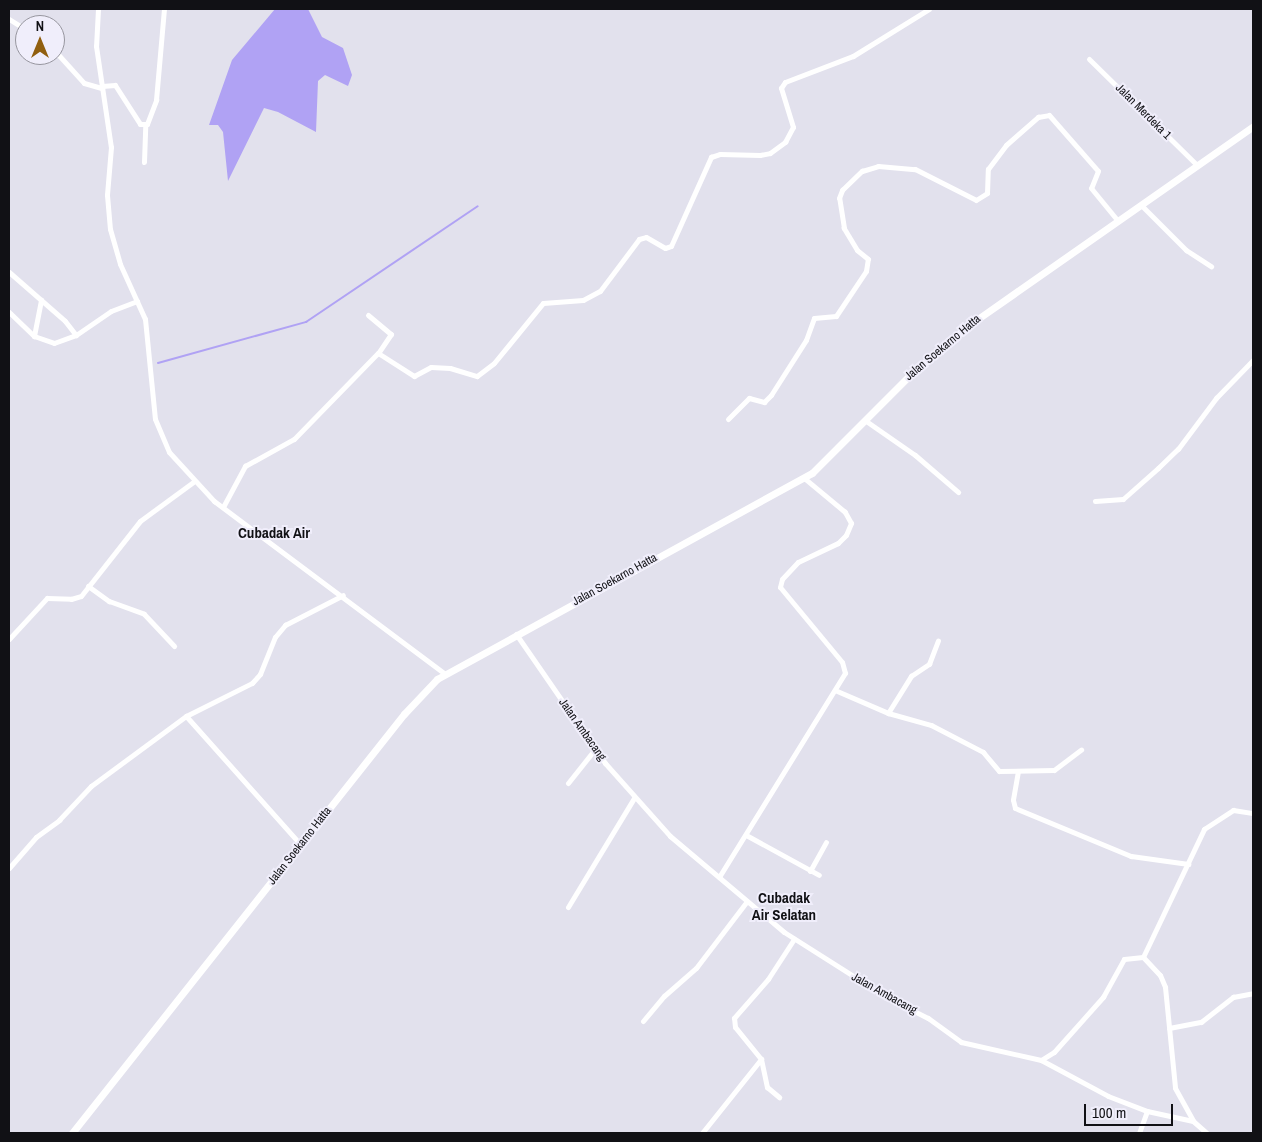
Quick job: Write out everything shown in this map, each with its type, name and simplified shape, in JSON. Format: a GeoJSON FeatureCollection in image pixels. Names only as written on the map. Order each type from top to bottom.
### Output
{"type":"FeatureCollection","features":[{"type":"Feature","properties":{"kind":"street"},"geometry":{"type":"LineString","coordinates":[[98,9],[96,46],[111,147],[107,195],[110,229],[147,329],[155,419],[169,452],[193,482],[223,507],[444,673]]}},
{"type":"Feature","properties":{"kind":"street"},"geometry":{"type":"LineString","coordinates":[[144,162],[145,126],[156,100],[164,9]]}},
{"type":"Feature","properties":{"kind":"street"},"geometry":{"type":"LineString","coordinates":[[378,353],[414,376],[431,368],[450,368],[478,376],[494,363],[543,303],[583,300],[600,291],[639,239],[646,237],[664,248],[671,246],[695,185],[714,154],[760,155],[770,153],[785,142],[793,127],[781,88],[785,82],[852,56],[930,9]]}},
{"type":"Feature","properties":{"kind":"street","name":"Jalan Merdeka 1"},"geometry":{"type":"LineString","coordinates":[[1090,59],[1197,165]]}},
{"type":"Feature","properties":{"kind":"street"},"geometry":{"type":"LineString","coordinates":[[65,62],[84,83],[102,87],[115,85],[140,124],[145,126]]}},
{"type":"Feature","properties":{"kind":"street"},"geometry":{"type":"LineString","coordinates":[[728,419],[749,398],[764,402],[771,395],[806,340],[814,318],[836,316],[866,271],[868,259],[857,250],[844,228],[839,198],[842,190],[862,171],[878,166],[915,169],[976,200],[987,193],[988,169],[1006,145],[1038,117],[1049,115],[1098,172],[1091,188],[1118,221]]}},
{"type":"Feature","properties":{"kind":"street","name":"Jalan Soekarno Hatta"},"geometry":{"type":"LineString","coordinates":[[72,1133],[404,714],[444,673],[804,478],[826,462],[908,377],[972,323],[1253,126]]}},
{"type":"Feature","properties":{"kind":"street"},"geometry":{"type":"LineString","coordinates":[[1141,205],[1186,250],[1211,266]]}},
{"type":"Feature","properties":{"kind":"street"},"geometry":{"type":"LineString","coordinates":[[9,272],[41,300],[76,335]]}},
{"type":"Feature","properties":{"kind":"street"},"geometry":{"type":"LineString","coordinates":[[34,336],[41,300]]}},
{"type":"Feature","properties":{"kind":"street"},"geometry":{"type":"LineString","coordinates":[[9,312],[34,336],[54,343],[76,335],[111,311],[136,300]]}},
{"type":"Feature","properties":{"kind":"street"},"geometry":{"type":"LineString","coordinates":[[223,507],[245,466],[294,439],[378,353],[391,334],[368,315]]}},
{"type":"Feature","properties":{"kind":"street"},"geometry":{"type":"LineString","coordinates":[[1095,501],[1123,499],[1158,468],[1178,449],[1216,398],[1253,360]]}},
{"type":"Feature","properties":{"kind":"street"},"geometry":{"type":"LineString","coordinates":[[866,421],[915,455],[958,492]]}},
{"type":"Feature","properties":{"kind":"street"},"geometry":{"type":"LineString","coordinates":[[719,877],[836,691],[845,673],[845,666],[784,593],[780,583],[803,558],[838,543],[846,536],[852,523],[845,512],[804,478]]}},
{"type":"Feature","properties":{"kind":"street"},"geometry":{"type":"LineString","coordinates":[[9,639],[47,598],[77,598],[140,521],[193,482]]}},
{"type":"Feature","properties":{"kind":"street"},"geometry":{"type":"LineString","coordinates":[[88,586],[109,601],[144,614],[174,646]]}},
{"type":"Feature","properties":{"kind":"street"},"geometry":{"type":"LineString","coordinates":[[9,868],[36,837],[59,820],[91,786],[186,716],[252,683],[263,668],[275,636],[285,625],[342,595]]}},
{"type":"Feature","properties":{"kind":"street","name":"Jalan Ambacang"},"geometry":{"type":"LineString","coordinates":[[516,634],[595,749],[634,798],[670,836],[794,939],[888,998],[928,1018],[961,1042],[1041,1060],[1108,1096],[1147,1111],[1193,1121]]}},
{"type":"Feature","properties":{"kind":"street"},"geometry":{"type":"LineString","coordinates":[[888,713],[911,676],[929,664],[938,641]]}},
{"type":"Feature","properties":{"kind":"street"},"geometry":{"type":"LineString","coordinates":[[836,691],[888,713],[931,725],[977,748],[999,770],[1054,770],[1081,750]]}},
{"type":"Feature","properties":{"kind":"street"},"geometry":{"type":"LineString","coordinates":[[186,716],[301,846]]}},
{"type":"Feature","properties":{"kind":"street"},"geometry":{"type":"LineString","coordinates":[[568,782],[595,749]]}},
{"type":"Feature","properties":{"kind":"street"},"geometry":{"type":"LineString","coordinates":[[1018,771],[1013,800],[1015,808],[1131,856],[1188,864]]}},
{"type":"Feature","properties":{"kind":"street"},"geometry":{"type":"LineString","coordinates":[[568,907],[634,798]]}},
{"type":"Feature","properties":{"kind":"street"},"geometry":{"type":"LineString","coordinates":[[1143,957],[1208,824],[1233,810],[1253,813]]}},
{"type":"Feature","properties":{"kind":"street"},"geometry":{"type":"LineString","coordinates":[[746,836],[819,875]]}},
{"type":"Feature","properties":{"kind":"street"},"geometry":{"type":"LineString","coordinates":[[810,871],[826,842]]}},
{"type":"Feature","properties":{"kind":"street"},"geometry":{"type":"LineString","coordinates":[[643,1021],[664,996],[692,972],[748,901]]}},
{"type":"Feature","properties":{"kind":"street"},"geometry":{"type":"LineString","coordinates":[[779,1097],[769,1089],[761,1059],[733,1020],[768,980],[794,939]]}},
{"type":"Feature","properties":{"kind":"street"},"geometry":{"type":"LineString","coordinates":[[1143,957],[1163,981],[1175,1088],[1193,1121],[1207,1133]]}},
{"type":"Feature","properties":{"kind":"street"},"geometry":{"type":"LineString","coordinates":[[1041,1060],[1054,1052],[1103,997],[1124,960],[1143,957]]}},
{"type":"Feature","properties":{"kind":"street"},"geometry":{"type":"LineString","coordinates":[[1169,1028],[1200,1022],[1233,998],[1253,993]]}},
{"type":"Feature","properties":{"kind":"street"},"geometry":{"type":"LineString","coordinates":[[702,1133],[761,1059]]}},
{"type":"Feature","properties":{"kind":"street"},"geometry":{"type":"LineString","coordinates":[[1139,1133],[1147,1111]]}},
{"type":"Feature","properties":{"kind":"shaded area"},"geometry":{"type":"Polygon","coordinates":[[[275,9],[308,9],[322,37],[343,48],[352,75],[348,86],[325,75],[318,81],[316,132],[278,112],[264,108],[228,181],[223,132],[218,125],[209,125],[232,60],[275,9]]]}},
{"type":"Feature","properties":{"kind":"waterway"},"geometry":{"type":"LineString","coordinates":[[158,363],[306,322],[478,206]]}},
{"type":"Feature","properties":{"kind":"district","name":"Cubadak Air"},"geometry":{"type":"Point","coordinates":[274,533]}},
{"type":"Feature","properties":{"kind":"district","name":"Cubadak Air Selatan"},"geometry":{"type":"Point","coordinates":[784,906]}}]}
